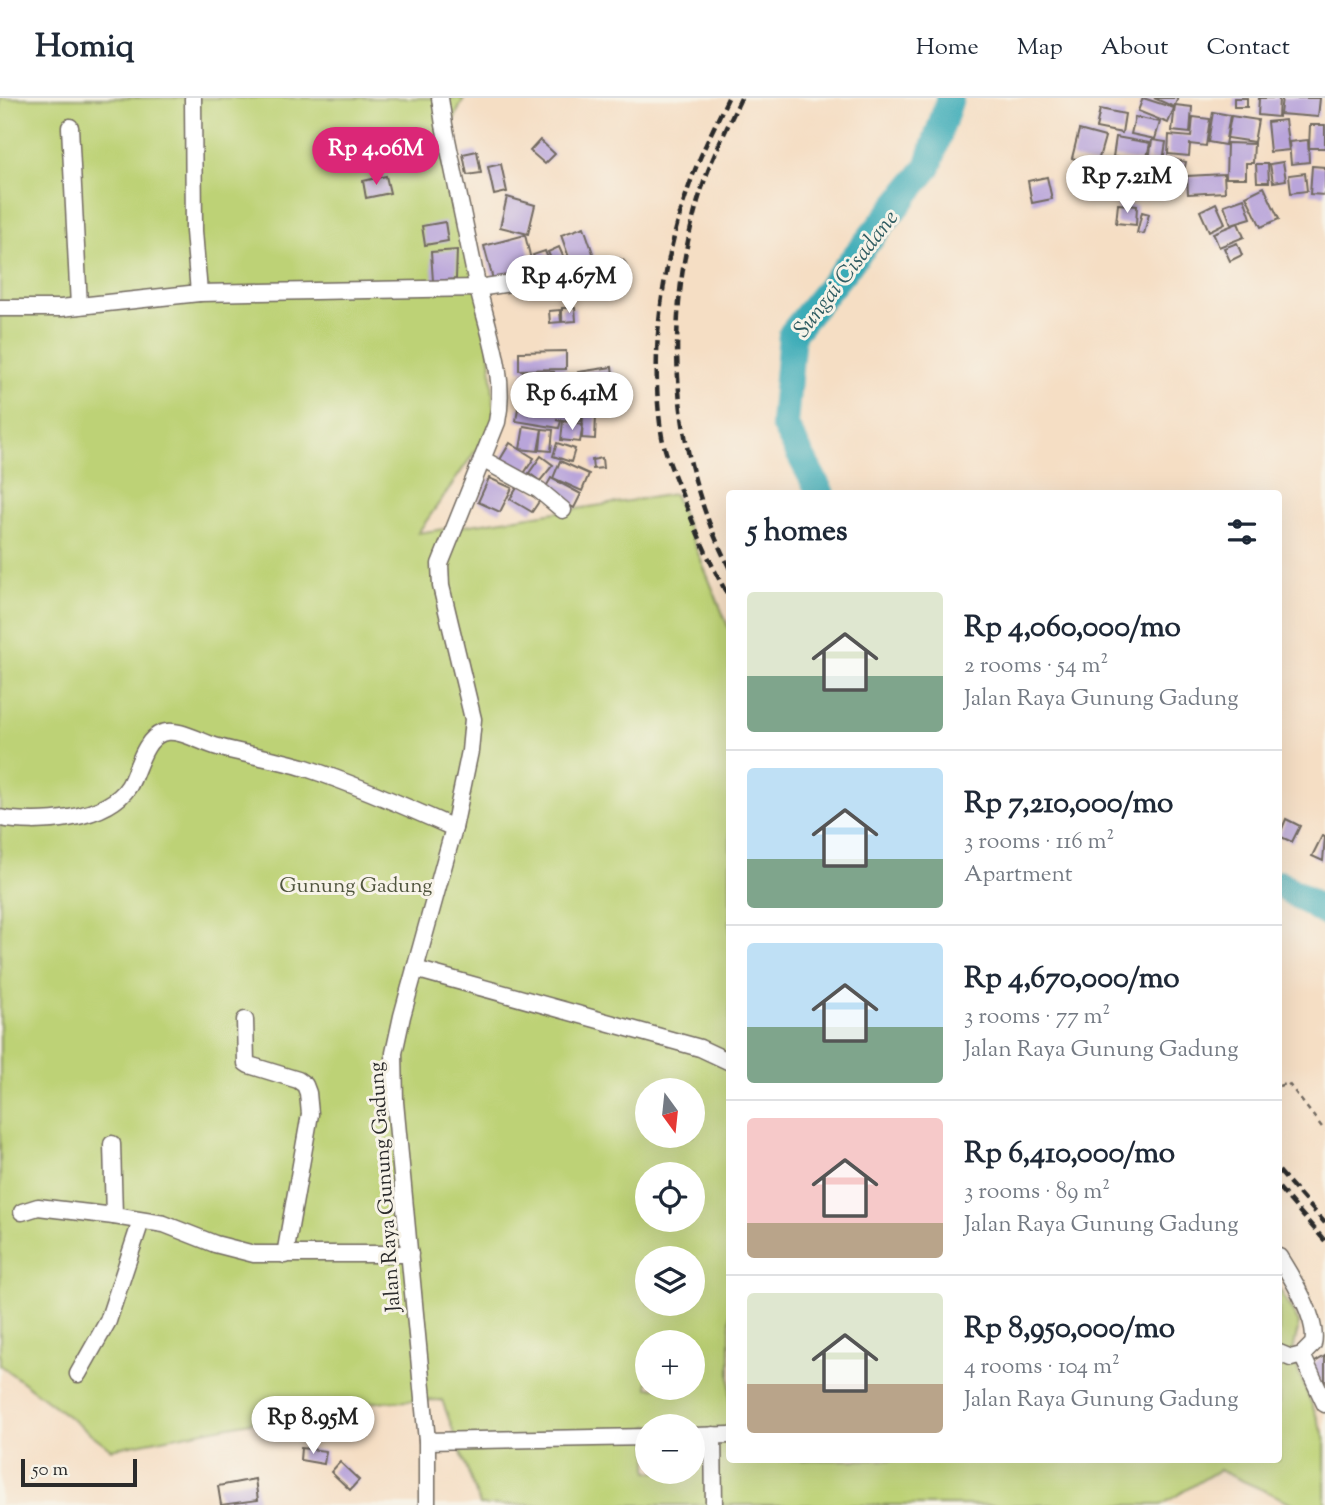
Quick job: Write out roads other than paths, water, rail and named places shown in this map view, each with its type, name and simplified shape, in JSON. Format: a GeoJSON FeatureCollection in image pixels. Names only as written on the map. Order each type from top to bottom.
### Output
{"type":"FeatureCollection","features":[{"type":"Feature","properties":{"kind":"street"},"geometry":{"type":"LineString","coordinates":[[193,98],[194,231],[199,293]]}},
{"type":"Feature","properties":{"kind":"street","name":"Jalan Raya Gunung Gadung"},"geometry":{"type":"LineString","coordinates":[[428,1505],[427,1441],[395,1102],[394,1053],[454,828],[470,751],[473,719],[441,586],[440,564],[497,422],[501,404],[495,352],[478,288],[440,98]]}},
{"type":"Feature","properties":{"kind":"street"},"geometry":{"type":"LineString","coordinates":[[70,127],[79,306]]}},
{"type":"Feature","properties":{"kind":"street"},"geometry":{"type":"LineString","coordinates":[[0,308],[47,309],[199,293],[478,288],[618,267]]}},
{"type":"Feature","properties":{"kind":"street"},"geometry":{"type":"LineString","coordinates":[[482,459],[539,490],[563,510]]}},
{"type":"Feature","properties":{"kind":"street"},"geometry":{"type":"LineString","coordinates":[[0,818],[24,821],[68,817],[97,811],[111,804],[129,786],[152,740],[167,732],[303,767],[369,790],[454,828]]}},
{"type":"Feature","properties":{"kind":"street"},"geometry":{"type":"LineString","coordinates":[[415,969],[699,1048],[726,1060]]}},
{"type":"Feature","properties":{"kind":"street"},"geometry":{"type":"LineString","coordinates":[[245,1020],[246,1063],[298,1080],[305,1085],[311,1102],[306,1147],[285,1255]]}},
{"type":"Feature","properties":{"kind":"street"},"geometry":{"type":"LineString","coordinates":[[112,1144],[114,1216]]}},
{"type":"Feature","properties":{"kind":"street"},"geometry":{"type":"LineString","coordinates":[[22,1212],[38,1207],[176,1227],[236,1250],[254,1254],[410,1254]]}},
{"type":"Feature","properties":{"kind":"street"},"geometry":{"type":"LineString","coordinates":[[78,1374],[108,1321],[141,1221]]}},
{"type":"Feature","properties":{"kind":"street"},"geometry":{"type":"LineString","coordinates":[[1282,1263],[1305,1306],[1312,1326],[1313,1344],[1302,1355],[1290,1358],[1282,1354]]}},
{"type":"Feature","properties":{"kind":"street"},"geometry":{"type":"LineString","coordinates":[[1302,1355],[1325,1404]]}},
{"type":"Feature","properties":{"kind":"street"},"geometry":{"type":"LineString","coordinates":[[713,1505],[722,1435]]}},
{"type":"Feature","properties":{"kind":"street"},"geometry":{"type":"LineString","coordinates":[[427,1441],[635,1437]]}},
{"type":"Feature","properties":{"kind":"waterway","name":"Sungai Cisadane"},"geometry":{"type":"LineString","coordinates":[[819,490],[784,424],[792,334],[928,167],[950,98]]}},
{"type":"Feature","properties":{"kind":"waterway","name":"Sungai Cisadane"},"geometry":{"type":"LineString","coordinates":[[1282,886],[1325,912]]}},
{"type":"Feature","properties":{"kind":"railway"},"geometry":{"type":"LineString","coordinates":[[726,592],[703,546],[668,458],[662,437],[657,371],[666,271],[682,206],[705,146],[728,98]]}},
{"type":"Feature","properties":{"kind":"railway"},"geometry":{"type":"LineString","coordinates":[[726,560],[710,525],[684,431],[678,383],[677,335],[681,286],[701,191],[714,155],[741,98]]}},
{"type":"Feature","properties":{"kind":"railway"},"geometry":{"type":"LineString","coordinates":[[1282,1174],[1325,1223]]}},
{"type":"Feature","properties":{"kind":"railway"},"geometry":{"type":"LineString","coordinates":[[1282,1191],[1325,1241]]}},
{"type":"Feature","properties":{"kind":"park label","name":"Gunung Gadung"},"geometry":{"type":"Point","coordinates":[356,885]}}]}
